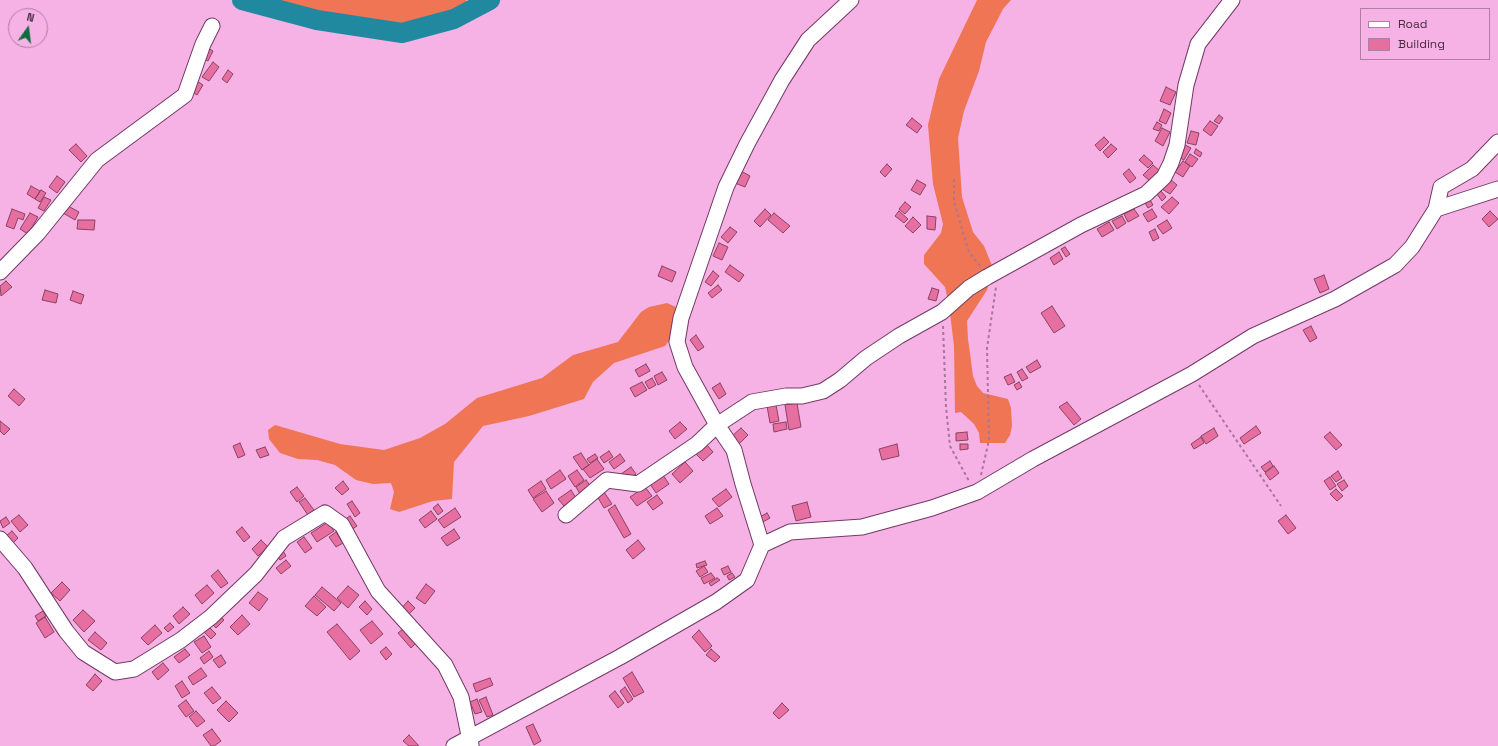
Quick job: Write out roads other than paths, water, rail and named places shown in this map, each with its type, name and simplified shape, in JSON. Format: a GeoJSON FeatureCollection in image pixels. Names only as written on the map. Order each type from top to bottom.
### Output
{"type":"FeatureCollection","features":[{"type":"Feature","properties":{"kind":"street"},"geometry":{"type":"LineString","coordinates":[[454,746],[471,741],[620,657],[716,602],[747,580],[762,545],[742,484],[734,450],[717,425],[685,367],[677,342],[681,318],[726,187],[747,144],[782,80],[808,40],[851,0]]}},
{"type":"Feature","properties":{"kind":"street"},"geometry":{"type":"LineString","coordinates":[[566,515],[607,480],[638,484],[698,444],[717,425],[752,402],[786,396],[802,396],[823,391],[840,380],[866,358],[900,336],[942,312],[969,288],[1081,225],[1146,194],[1164,177],[1177,144],[1186,85],[1198,44],[1232,0]]}},
{"type":"Feature","properties":{"kind":"street"},"geometry":{"type":"LineString","coordinates":[[0,272],[38,232],[97,160],[185,95],[203,44],[212,26]]}},
{"type":"Feature","properties":{"kind":"street"},"geometry":{"type":"LineString","coordinates":[[762,545],[790,532],[862,527],[932,508],[977,492],[1192,374],[1253,336],[1335,299],[1395,265],[1412,247],[1436,209],[1441,187],[1472,169],[1498,142]]}},
{"type":"Feature","properties":{"kind":"street"},"geometry":{"type":"LineString","coordinates":[[1436,209],[1498,189]]}},
{"type":"Feature","properties":{"kind":"street"},"geometry":{"type":"LineString","coordinates":[[0,539],[25,568],[66,631],[83,652],[115,672],[134,670],[199,626],[256,574],[284,538],[325,513],[342,525],[378,591],[445,665],[461,697],[471,741]]}},
{"type":"Feature","properties":{"kind":"waterway"},"geometry":{"type":"LineString","coordinates":[[242,0],[317,20],[402,33],[454,19],[490,0]]}}]}
